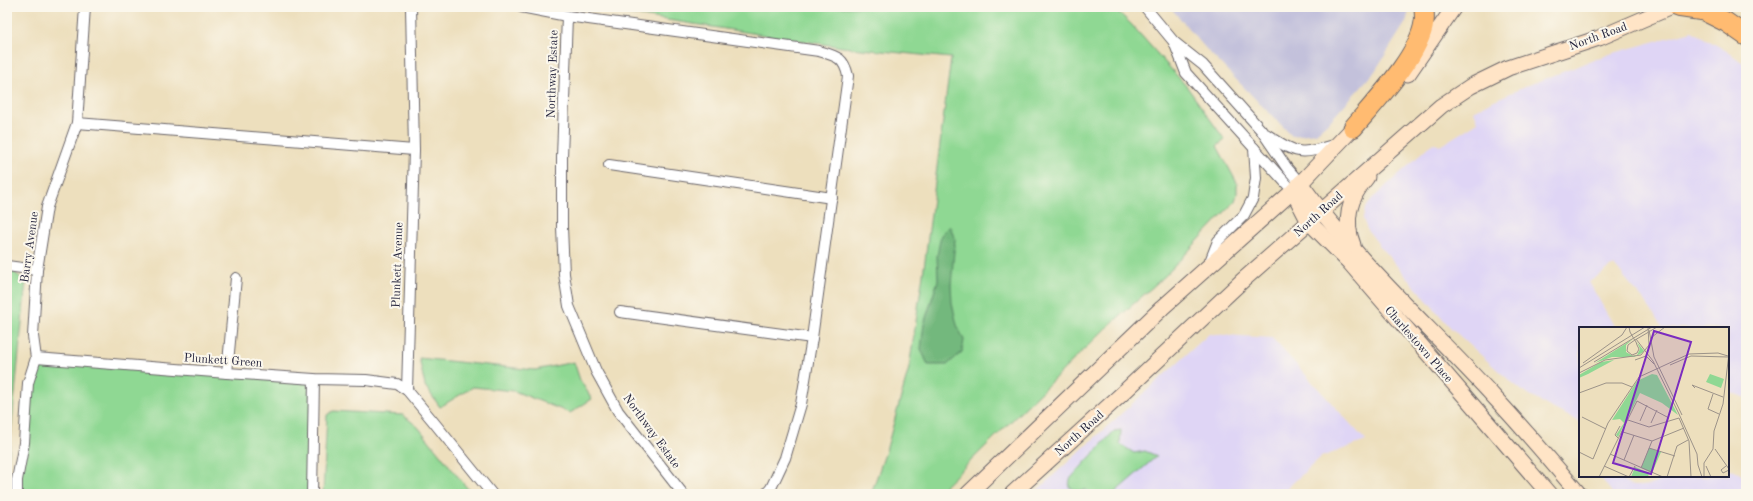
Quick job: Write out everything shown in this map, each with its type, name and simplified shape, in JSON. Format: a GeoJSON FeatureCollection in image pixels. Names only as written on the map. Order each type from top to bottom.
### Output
{"type":"FeatureCollection","features":[{"type":"Feature","properties":{"kind":"highway"},"geometry":{"type":"LineString","coordinates":[[1353,128],[1398,74],[1416,44],[1424,23],[1424,7]]}},
{"type":"Feature","properties":{"kind":"highway"},"geometry":{"type":"LineString","coordinates":[[1677,7],[1704,11],[1726,22],[1746,36]]}},
{"type":"Feature","properties":{"kind":"main road"},"geometry":{"type":"LineString","coordinates":[[968,494],[1162,308],[1296,187],[1353,128],[1387,100],[1431,43],[1454,7]]}},
{"type":"Feature","properties":{"kind":"main road","name":"North Road"},"geometry":{"type":"LineString","coordinates":[[1012,494],[1124,392],[1242,281],[1441,106],[1471,86],[1508,68],[1598,38],[1671,7]]}},
{"type":"Feature","properties":{"kind":"main road"},"geometry":{"type":"LineString","coordinates":[[1374,272],[1354,247],[1348,232],[1348,219],[1352,201],[1363,182],[1387,154]]}},
{"type":"Feature","properties":{"kind":"main road","name":"Charlestown Place"},"geometry":{"type":"LineString","coordinates":[[1296,187],[1320,211],[1374,272],[1496,399],[1579,494]]}},
{"type":"Feature","properties":{"kind":"main road","name":"Charlestown Place"},"geometry":{"type":"LineString","coordinates":[[1296,187],[1309,222],[1349,262],[1549,494]]}},
{"type":"Feature","properties":{"kind":"street","name":"Barry Avenue"},"geometry":{"type":"LineString","coordinates":[[17,494],[12,480],[24,443],[28,383],[36,358],[33,336],[37,270],[47,207],[77,123],[85,7]]}},
{"type":"Feature","properties":{"kind":"street","name":"Plunkett Avenue"},"geometry":{"type":"LineString","coordinates":[[407,390],[414,150],[411,7]]}},
{"type":"Feature","properties":{"kind":"street"},"geometry":{"type":"LineString","coordinates":[[521,7],[567,16]]}},
{"type":"Feature","properties":{"kind":"street"},"geometry":{"type":"LineString","coordinates":[[1144,7],[1174,42],[1203,65],[1261,130],[1287,168],[1296,187]]}},
{"type":"Feature","properties":{"kind":"street","name":"Northway Estate"},"geometry":{"type":"LineString","coordinates":[[683,494],[618,410],[596,371],[569,306],[564,274],[562,227],[562,157],[567,16],[819,51],[842,60],[848,76],[812,338],[799,411],[785,458],[771,488],[766,494]]}},
{"type":"Feature","properties":{"kind":"street"},"geometry":{"type":"LineString","coordinates":[[1174,42],[1186,73],[1254,148],[1296,187]]}},
{"type":"Feature","properties":{"kind":"street"},"geometry":{"type":"LineString","coordinates":[[77,123],[414,150]]}},
{"type":"Feature","properties":{"kind":"street"},"geometry":{"type":"LineString","coordinates":[[1261,130],[1291,150],[1299,152],[1308,152],[1338,143]]}},
{"type":"Feature","properties":{"kind":"street"},"geometry":{"type":"LineString","coordinates":[[1207,268],[1218,241],[1244,215],[1253,198],[1256,178],[1254,148]]}},
{"type":"Feature","properties":{"kind":"street"},"geometry":{"type":"LineString","coordinates":[[609,165],[832,198]]}},
{"type":"Feature","properties":{"kind":"street"},"geometry":{"type":"LineString","coordinates":[[7,266],[37,270]]}},
{"type":"Feature","properties":{"kind":"street"},"geometry":{"type":"LineString","coordinates":[[228,373],[236,278]]}},
{"type":"Feature","properties":{"kind":"street"},"geometry":{"type":"LineString","coordinates":[[620,312],[812,338]]}},
{"type":"Feature","properties":{"kind":"street","name":"Plunkett Green"},"geometry":{"type":"LineString","coordinates":[[36,358],[314,379],[366,380],[397,384],[407,390]]}},
{"type":"Feature","properties":{"kind":"street"},"geometry":{"type":"LineString","coordinates":[[312,494],[314,379]]}},
{"type":"Feature","properties":{"kind":"street"},"geometry":{"type":"LineString","coordinates":[[407,390],[492,494]]}},
{"type":"Feature","properties":{"kind":"shaded area"},"geometry":{"type":"Polygon","coordinates":[[[1170,7],[1410,7],[1406,22],[1375,71],[1330,121],[1316,133],[1292,136],[1207,50],[1170,7]]]}},
{"type":"Feature","properties":{"kind":"shaded area"},"geometry":{"type":"Polygon","coordinates":[[[1692,31],[1725,50],[1746,65],[1746,398],[1729,391],[1729,327],[1662,327],[1647,304],[1614,265],[1589,282],[1614,327],[1579,327],[1579,422],[1525,393],[1451,328],[1383,250],[1367,229],[1363,219],[1365,209],[1373,198],[1433,143],[1440,146],[1478,122],[1474,111],[1490,102],[1536,82],[1610,54],[1692,31]]]}},
{"type":"Feature","properties":{"kind":"shaded area"},"geometry":{"type":"Polygon","coordinates":[[[1209,334],[1272,338],[1366,441],[1321,457],[1284,491],[1284,494],[1033,494],[1209,334]]]}},
{"type":"Feature","properties":{"kind":"shaded area"},"geometry":{"type":"Polygon","coordinates":[[[1729,470],[1740,472],[1746,479],[1746,494],[1613,494],[1601,477],[1612,477],[1633,486],[1650,485],[1670,477],[1729,477],[1729,470]]]}},
{"type":"Feature","properties":{"kind":"green space"},"geometry":{"type":"Polygon","coordinates":[[[583,7],[1113,7],[1131,24],[1187,87],[1225,140],[1217,146],[1237,183],[1237,194],[1235,201],[1166,275],[1104,330],[937,494],[871,494],[886,451],[909,368],[925,261],[951,58],[842,47],[583,7]]]}},
{"type":"Feature","properties":{"kind":"green space"},"geometry":{"type":"Polygon","coordinates":[[[950,226],[955,240],[951,285],[952,303],[957,325],[964,340],[962,352],[947,365],[928,365],[921,349],[924,324],[938,280],[937,256],[941,235],[950,226]]]}},
{"type":"Feature","properties":{"kind":"green space"},"geometry":{"type":"Polygon","coordinates":[[[7,271],[14,272],[26,282],[7,473],[7,271]]]}},
{"type":"Feature","properties":{"kind":"green space"},"geometry":{"type":"Polygon","coordinates":[[[419,358],[535,370],[574,362],[580,380],[592,399],[570,413],[514,391],[473,387],[440,407],[425,386],[419,358]]]}},
{"type":"Feature","properties":{"kind":"green space"},"geometry":{"type":"Polygon","coordinates":[[[37,360],[313,380],[311,494],[19,494],[29,383],[37,360]]]}},
{"type":"Feature","properties":{"kind":"green space"},"geometry":{"type":"Polygon","coordinates":[[[333,411],[403,415],[418,427],[472,494],[323,494],[327,415],[333,411]]]}},
{"type":"Feature","properties":{"kind":"green space"},"geometry":{"type":"Polygon","coordinates":[[[1121,430],[1120,444],[1134,453],[1145,451],[1157,456],[1113,494],[1090,494],[1087,490],[1078,491],[1069,487],[1070,479],[1114,431],[1121,430]]]}}]}
